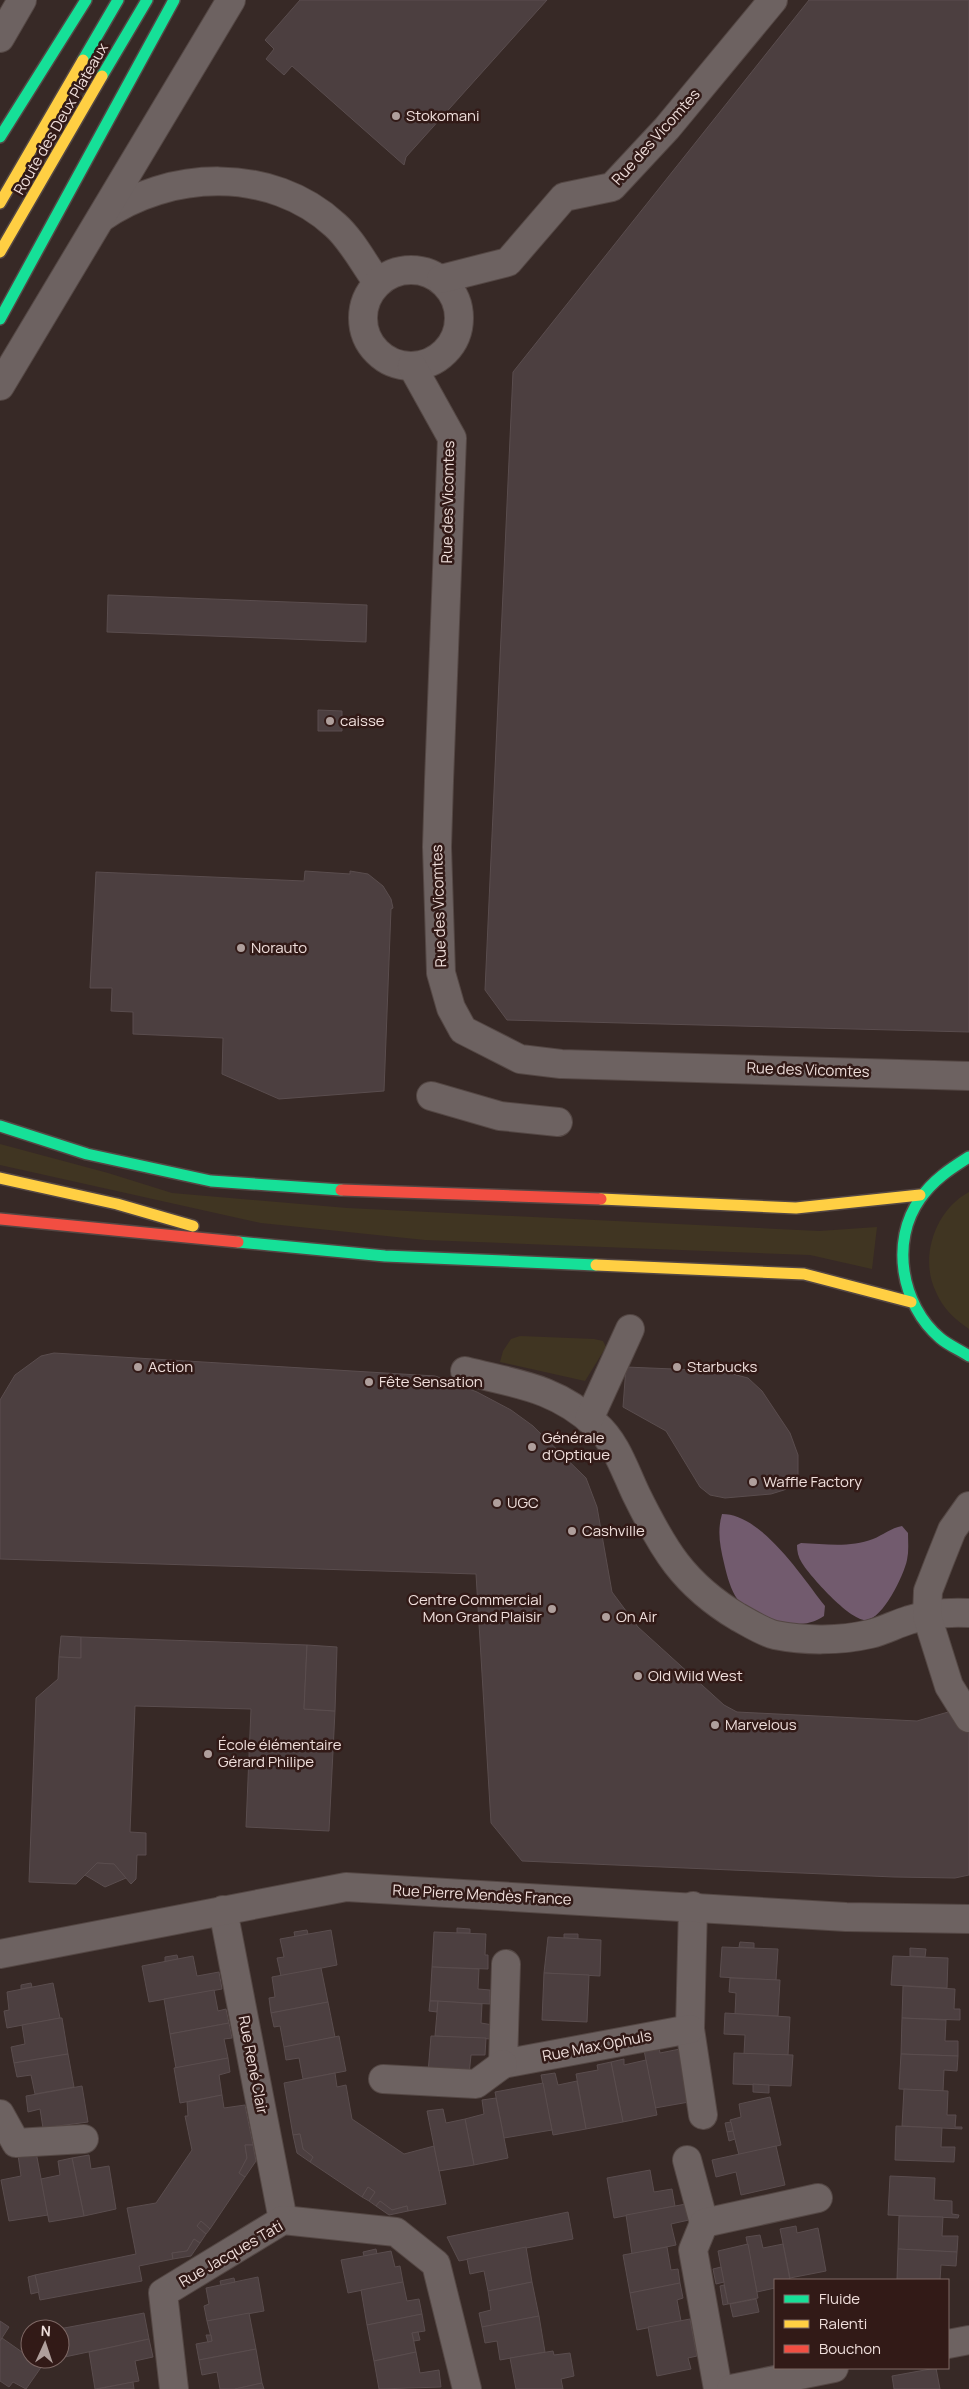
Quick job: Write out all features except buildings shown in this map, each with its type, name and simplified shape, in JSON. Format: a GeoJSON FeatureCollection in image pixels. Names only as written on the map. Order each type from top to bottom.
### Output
{"type":"FeatureCollection","features":[{"type":"Feature","properties":{"kind":"main road"},"geometry":{"type":"LineString","coordinates":[[0,136],[86,0]]}},
{"type":"Feature","properties":{"kind":"main road","name":"Route des Deux Plateaux"},"geometry":{"type":"LineString","coordinates":[[0,204],[118,0]]}},
{"type":"Feature","properties":{"kind":"main road","name":"Route des Deux Plateaux"},"geometry":{"type":"LineString","coordinates":[[0,252],[147,0]]}},
{"type":"Feature","properties":{"kind":"main road"},"geometry":{"type":"LineString","coordinates":[[0,319],[174,0]]}},
{"type":"Feature","properties":{"kind":"main road"},"geometry":{"type":"LineString","coordinates":[[0,1126],[87,1154],[220,1182],[358,1191],[568,1197],[796,1208],[920,1196]]}},
{"type":"Feature","properties":{"kind":"main road"},"geometry":{"type":"LineString","coordinates":[[969,1156],[937,1176],[920,1196],[904,1230],[901,1255],[903,1279],[911,1302],[921,1319],[945,1344],[969,1356]]}},
{"type":"Feature","properties":{"kind":"main road"},"geometry":{"type":"LineString","coordinates":[[0,1178],[117,1204],[251,1242]]}},
{"type":"Feature","properties":{"kind":"main road"},"geometry":{"type":"LineString","coordinates":[[0,1219],[86,1229],[251,1242],[385,1256],[804,1274],[911,1302]]}},
{"type":"Feature","properties":{"kind":"street"},"geometry":{"type":"LineString","coordinates":[[0,38],[22,0]]}},
{"type":"Feature","properties":{"kind":"street"},"geometry":{"type":"LineString","coordinates":[[0,386],[231,0]]}},
{"type":"Feature","properties":{"kind":"street","name":"Rue des Vicomtes"},"geometry":{"type":"LineString","coordinates":[[441,279],[508,262],[564,197],[612,187],[667,128],[773,0]]}},
{"type":"Feature","properties":{"kind":"street"},"geometry":{"type":"LineString","coordinates":[[100,218],[120,205],[168,186],[220,181],[248,184],[273,190],[299,201],[335,225],[378,282]]}},
{"type":"Feature","properties":{"kind":"street"},"geometry":{"type":"LineString","coordinates":[[414,269],[424,271],[441,279],[451,290],[458,303],[460,318],[457,333],[450,346],[440,357],[412,366],[396,364],[382,356],[371,345],[365,331],[364,305],[378,282],[395,272],[414,269]]}},
{"type":"Feature","properties":{"kind":"street","name":"Rue des Vicomtes"},"geometry":{"type":"LineString","coordinates":[[412,366],[452,438],[438,847],[441,973],[451,1008],[463,1030],[520,1059],[561,1064],[969,1076]]}},
{"type":"Feature","properties":{"kind":"street"},"geometry":{"type":"LineString","coordinates":[[431,1096],[500,1116],[558,1122]]}},
{"type":"Feature","properties":{"kind":"street"},"geometry":{"type":"LineString","coordinates":[[589,1419],[630,1329]]}},
{"type":"Feature","properties":{"kind":"street"},"geometry":{"type":"LineString","coordinates":[[465,1371],[534,1387],[570,1404],[598,1426],[614,1449],[654,1531],[672,1560],[697,1589],[748,1623],[774,1635],[821,1639],[869,1634],[911,1619],[927,1616],[969,1613]]}},
{"type":"Feature","properties":{"kind":"street"},"geometry":{"type":"LineString","coordinates":[[969,1506],[952,1530],[928,1591],[927,1616],[949,1686],[969,1718]]}},
{"type":"Feature","properties":{"kind":"street","name":"Rue Pierre Mendès France"},"geometry":{"type":"LineString","coordinates":[[0,1954],[346,1887],[846,1916],[969,1919]]}},
{"type":"Feature","properties":{"kind":"street"},"geometry":{"type":"LineString","coordinates":[[693,1906],[690,2028],[703,2115]]}},
{"type":"Feature","properties":{"kind":"street","name":"Rue René Clair"},"geometry":{"type":"LineString","coordinates":[[223,1910],[284,2220]]}},
{"type":"Feature","properties":{"kind":"street"},"geometry":{"type":"LineString","coordinates":[[503,2064],[506,1964]]}},
{"type":"Feature","properties":{"kind":"street","name":"Rue Max Ophuls"},"geometry":{"type":"LineString","coordinates":[[383,2079],[476,2084],[503,2064],[690,2028]]}},
{"type":"Feature","properties":{"kind":"street"},"geometry":{"type":"LineString","coordinates":[[0,2114],[16,2143],[84,2139]]}},
{"type":"Feature","properties":{"kind":"street"},"geometry":{"type":"LineString","coordinates":[[688,2160],[704,2223],[693,2250],[718,2389]]}},
{"type":"Feature","properties":{"kind":"street"},"geometry":{"type":"LineString","coordinates":[[704,2223],[818,2198]]}},
{"type":"Feature","properties":{"kind":"street","name":"Rue Jacques Tati"},"geometry":{"type":"LineString","coordinates":[[174,2389],[163,2293],[284,2220],[396,2232],[436,2264],[467,2389]]}},
{"type":"Feature","properties":{"kind":"street"},"geometry":{"type":"LineString","coordinates":[[949,2344],[969,2340]]}},
{"type":"Feature","properties":{"kind":"street"},"geometry":{"type":"LineString","coordinates":[[731,2389],[829,2369]]}},
{"type":"Feature","properties":{"kind":"shaded area"},"geometry":{"type":"Polygon","coordinates":[[[0,1144],[108,1173],[172,1193],[347,1208],[819,1231],[877,1227],[872,1269],[810,1255],[425,1240],[261,1223],[0,1165],[0,1144]]]}},
{"type":"Feature","properties":{"kind":"shaded area"},"geometry":{"type":"Polygon","coordinates":[[[969,1192],[969,1329],[942,1304],[931,1279],[929,1265],[933,1236],[939,1223],[947,1210],[969,1192]]]}},
{"type":"Feature","properties":{"kind":"shaded area"},"geometry":{"type":"Polygon","coordinates":[[[520,1336],[594,1339],[603,1341],[606,1347],[585,1381],[500,1362],[503,1351],[511,1339],[520,1336]]]}},
{"type":"Feature","properties":{"kind":"shaded area"},"geometry":{"type":"Polygon","coordinates":[[[722,1514],[737,1517],[752,1524],[780,1549],[825,1606],[824,1616],[808,1623],[796,1624],[766,1619],[747,1610],[735,1596],[727,1576],[720,1545],[719,1532],[722,1514]]]}},
{"type":"Feature","properties":{"kind":"shaded area"},"geometry":{"type":"Polygon","coordinates":[[[902,1526],[908,1533],[908,1553],[905,1567],[886,1605],[873,1618],[866,1620],[850,1613],[831,1597],[806,1569],[798,1554],[797,1545],[801,1543],[855,1544],[873,1539],[902,1526]]]}},
{"type":"Feature","properties":{"kind":"traffic: fast"},"geometry":{"type":"LineString","coordinates":[[0,137],[86,0]]}},
{"type":"Feature","properties":{"kind":"traffic: fast"},"geometry":{"type":"LineString","coordinates":[[83,60],[118,0]]}},
{"type":"Feature","properties":{"kind":"traffic: fast"},"geometry":{"type":"LineString","coordinates":[[102,76],[147,0]]}},
{"type":"Feature","properties":{"kind":"traffic: fast"},"geometry":{"type":"LineString","coordinates":[[0,319],[174,0]]}},
{"type":"Feature","properties":{"kind":"traffic: fast"},"geometry":{"type":"LineString","coordinates":[[0,1126],[87,1154],[211,1181],[341,1190]]}},
{"type":"Feature","properties":{"kind":"traffic: fast"},"geometry":{"type":"LineString","coordinates":[[969,1157],[936,1181],[920,1199],[911,1216],[905,1234],[903,1253],[904,1272],[916,1308],[940,1338],[969,1356]]}},
{"type":"Feature","properties":{"kind":"traffic: fast"},"geometry":{"type":"LineString","coordinates":[[238,1242],[385,1256],[596,1265]]}},
{"type":"Feature","properties":{"kind":"traffic: slow"},"geometry":{"type":"LineString","coordinates":[[0,203],[83,60]]}},
{"type":"Feature","properties":{"kind":"traffic: slow"},"geometry":{"type":"LineString","coordinates":[[0,252],[102,76]]}},
{"type":"Feature","properties":{"kind":"traffic: slow"},"geometry":{"type":"LineString","coordinates":[[0,1178],[117,1204],[193,1226]]}},
{"type":"Feature","properties":{"kind":"traffic: slow"},"geometry":{"type":"LineString","coordinates":[[601,1199],[796,1208],[920,1195]]}},
{"type":"Feature","properties":{"kind":"traffic: slow"},"geometry":{"type":"LineString","coordinates":[[596,1265],[804,1274],[911,1302]]}},
{"type":"Feature","properties":{"kind":"traffic: jam"},"geometry":{"type":"LineString","coordinates":[[341,1190],[601,1199]]}},
{"type":"Feature","properties":{"kind":"traffic: jam"},"geometry":{"type":"LineString","coordinates":[[0,1219],[238,1242]]}},
{"type":"Feature","properties":{"kind":"place","name":"Stokomani"},"geometry":{"type":"Point","coordinates":[396,116]}},
{"type":"Feature","properties":{"kind":"place","name":"caisse"},"geometry":{"type":"Point","coordinates":[330,721]}},
{"type":"Feature","properties":{"kind":"place","name":"Norauto"},"geometry":{"type":"Point","coordinates":[241,948]}},
{"type":"Feature","properties":{"kind":"place","name":"Action"},"geometry":{"type":"Point","coordinates":[138,1367]}},
{"type":"Feature","properties":{"kind":"place","name":"Starbucks"},"geometry":{"type":"Point","coordinates":[677,1367]}},
{"type":"Feature","properties":{"kind":"place","name":"Fête Sensation"},"geometry":{"type":"Point","coordinates":[369,1382]}},
{"type":"Feature","properties":{"kind":"place","name":"Générale d'Optique"},"geometry":{"type":"Point","coordinates":[532,1447]}},
{"type":"Feature","properties":{"kind":"place","name":"Waffle Factory"},"geometry":{"type":"Point","coordinates":[753,1482]}},
{"type":"Feature","properties":{"kind":"place","name":"UGC"},"geometry":{"type":"Point","coordinates":[497,1503]}},
{"type":"Feature","properties":{"kind":"place","name":"Cashville"},"geometry":{"type":"Point","coordinates":[572,1531]}},
{"type":"Feature","properties":{"kind":"place","name":"Centre Commercial Mon Grand Plaisir"},"geometry":{"type":"Point","coordinates":[552,1609]}},
{"type":"Feature","properties":{"kind":"place","name":"On Air"},"geometry":{"type":"Point","coordinates":[606,1617]}},
{"type":"Feature","properties":{"kind":"place","name":"Old Wild West"},"geometry":{"type":"Point","coordinates":[638,1676]}},
{"type":"Feature","properties":{"kind":"place","name":"Marvelous"},"geometry":{"type":"Point","coordinates":[715,1725]}},
{"type":"Feature","properties":{"kind":"place","name":"École élémentaire Gérard Philipe"},"geometry":{"type":"Point","coordinates":[208,1754]}}]}
